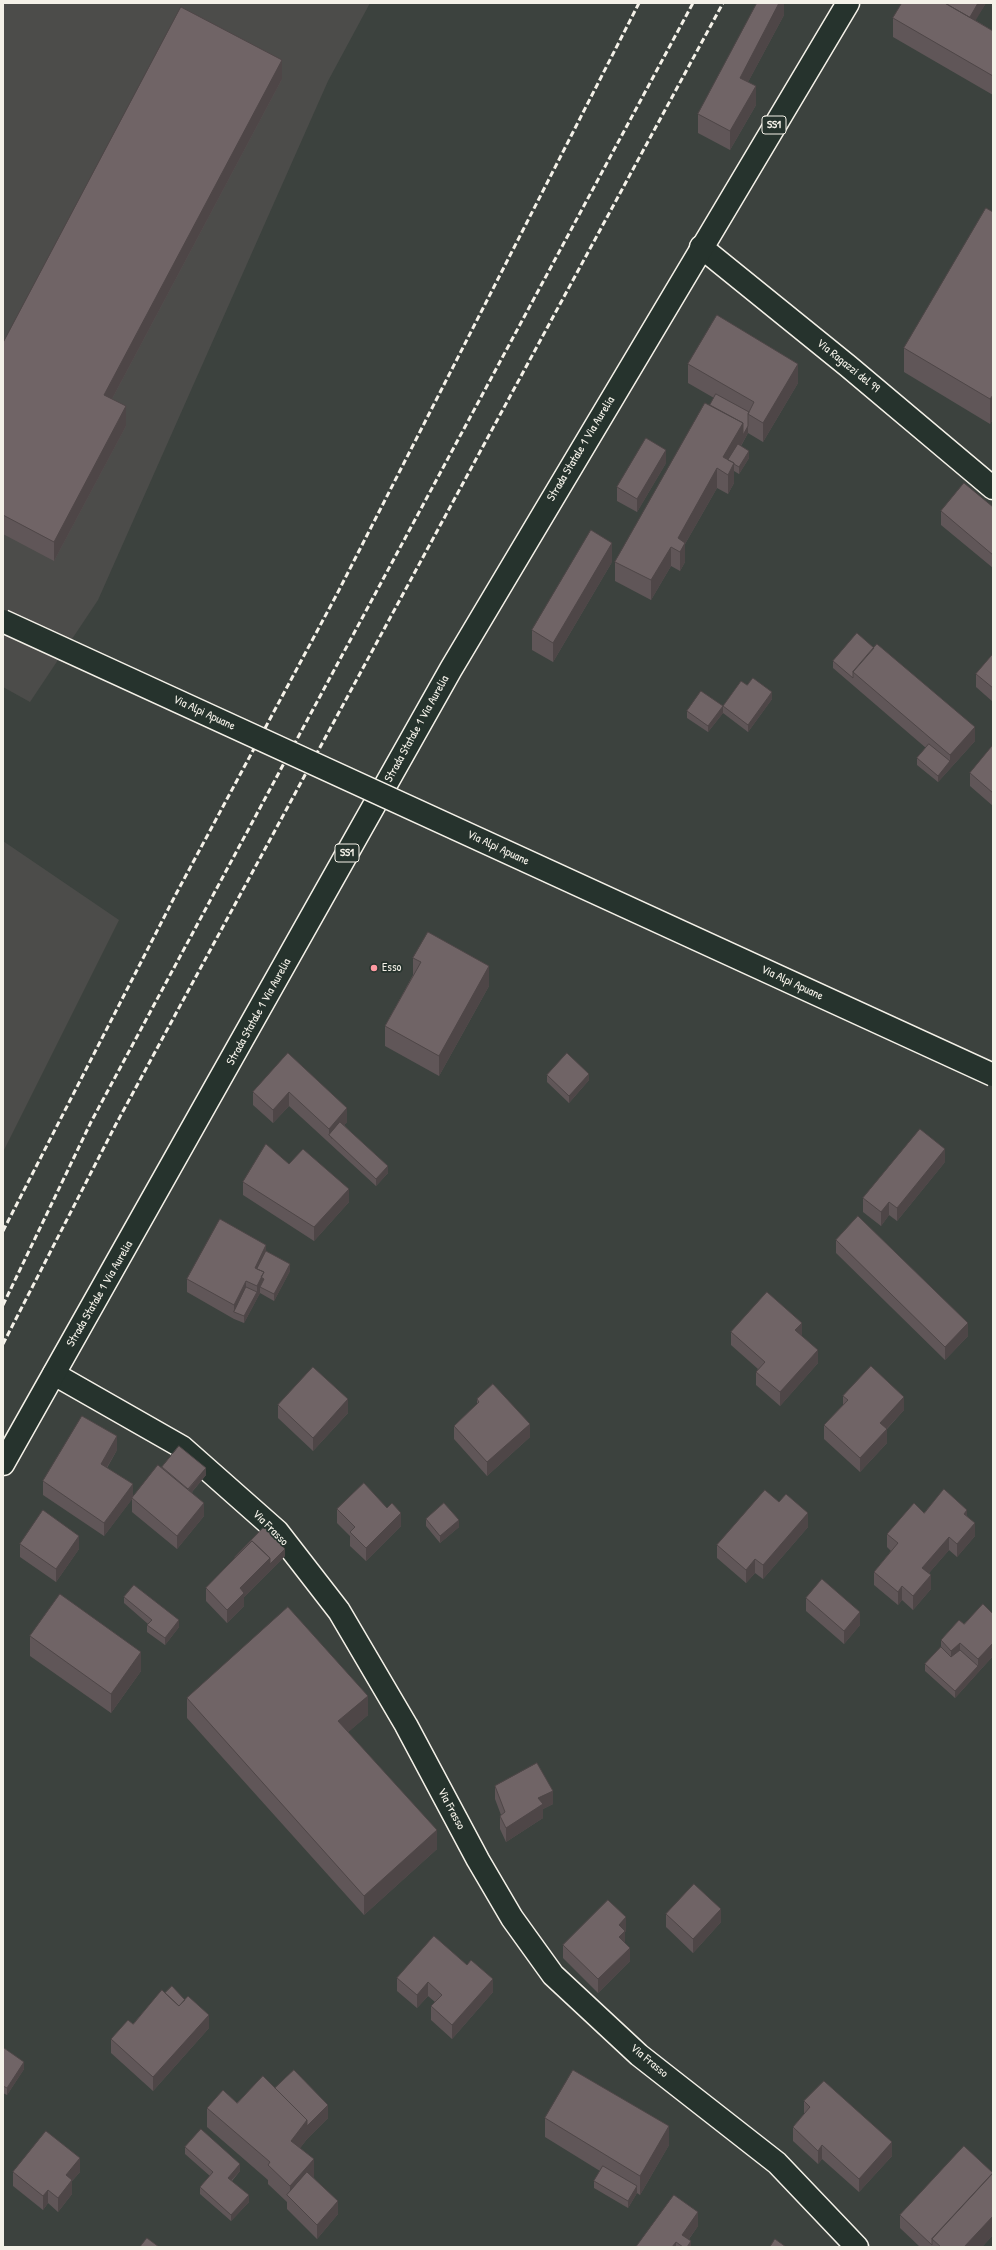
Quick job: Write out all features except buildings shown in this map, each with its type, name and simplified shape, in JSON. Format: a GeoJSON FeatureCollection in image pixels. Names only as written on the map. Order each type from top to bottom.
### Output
{"type":"FeatureCollection","features":[{"type":"Feature","properties":{"kind":"main road","name":"Strada Statale 1 Via Aurelia"},"geometry":{"type":"LineString","coordinates":[[3,1464],[168,1175],[451,669],[700,247],[848,3]]}},
{"type":"Feature","properties":{"kind":"main road","name":"Via Ragazzi del 99"},"geometry":{"type":"LineString","coordinates":[[700,247],[848,366],[993,488]]}},
{"type":"Feature","properties":{"kind":"main road","name":"Via Alpi Apuane"},"geometry":{"type":"LineString","coordinates":[[3,621],[993,1075]]}},
{"type":"Feature","properties":{"kind":"main road","name":"Via Frasso"},"geometry":{"type":"LineString","coordinates":[[54,1374],[182,1447],[278,1531],[339,1611],[406,1725],[478,1860],[512,1918],[553,1976],[639,2055],[777,2163],[857,2247]]}},
{"type":"Feature","properties":{"kind":"shaded area"},"geometry":{"type":"Polygon","coordinates":[[[3,3],[370,3],[328,81],[98,600],[30,702],[3,687],[3,3]]]}},
{"type":"Feature","properties":{"kind":"shaded area"},"geometry":{"type":"Polygon","coordinates":[[[3,841],[119,920],[3,1152],[3,841]]]}},
{"type":"Feature","properties":{"kind":"railway"},"geometry":{"type":"LineString","coordinates":[[3,1231],[176,894],[337,594],[639,3]]}},
{"type":"Feature","properties":{"kind":"railway"},"geometry":{"type":"LineString","coordinates":[[3,1305],[91,1122],[693,3]]}},
{"type":"Feature","properties":{"kind":"railway"},"geometry":{"type":"LineString","coordinates":[[3,1344],[115,1126],[723,3]]}},
{"type":"Feature","properties":{"kind":"place","name":"Esso"},"geometry":{"type":"Point","coordinates":[374,968]}}]}
